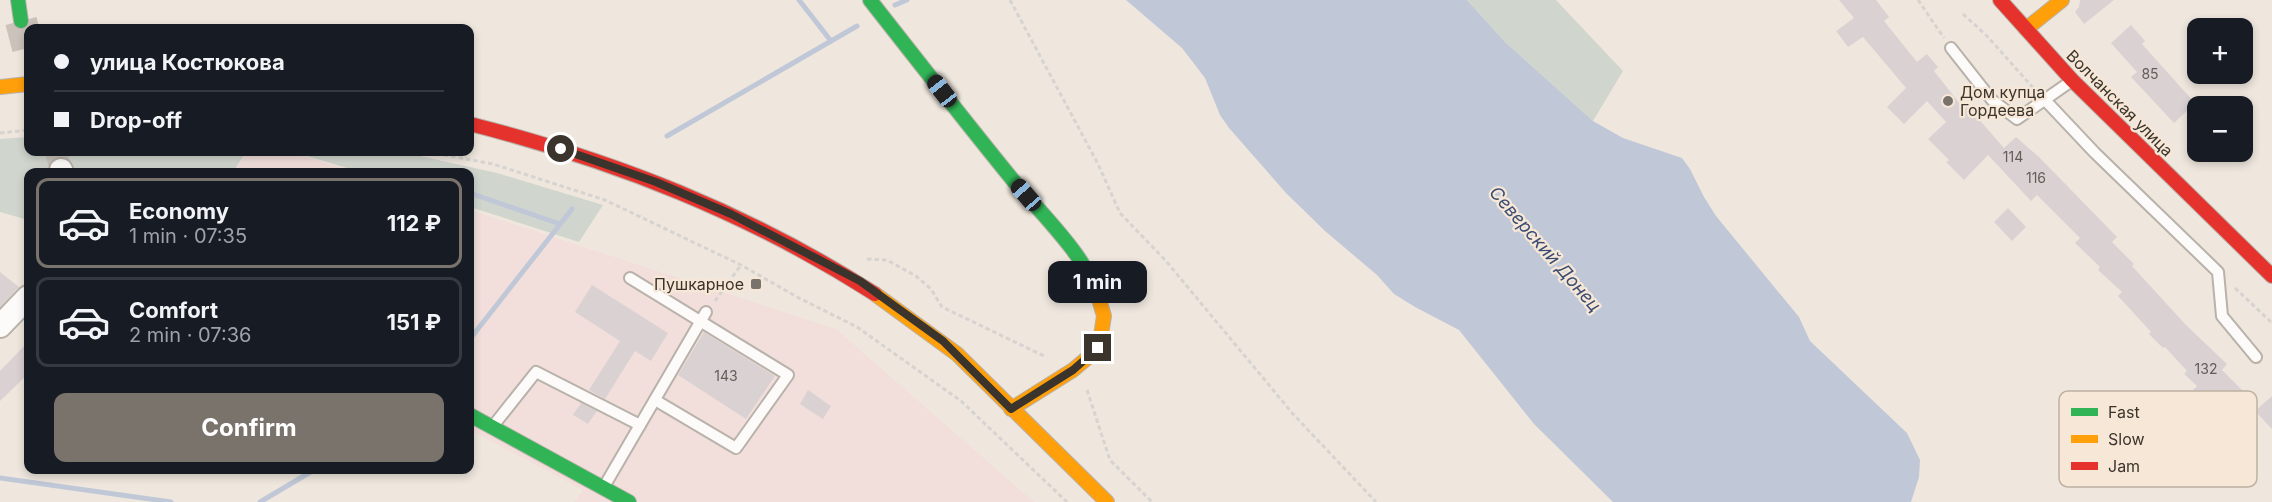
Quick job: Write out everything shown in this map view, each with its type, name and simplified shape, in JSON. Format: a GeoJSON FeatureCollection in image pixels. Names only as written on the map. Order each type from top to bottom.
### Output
{"type":"FeatureCollection","features":[{"type":"Feature","properties":{"kind":"main road"},"geometry":{"type":"LineString","coordinates":[[18,0],[21,21]]}},
{"type":"Feature","properties":{"kind":"main road"},"geometry":{"type":"LineString","coordinates":[[870,0],[1012,179],[1067,243],[1095,284],[1104,316],[1098,348],[1073,370],[1011,409]]}},
{"type":"Feature","properties":{"kind":"main road","name":"Волчанская улица"},"geometry":{"type":"LineString","coordinates":[[2000,0],[2072,81],[2272,276]]}},
{"type":"Feature","properties":{"kind":"main road"},"geometry":{"type":"LineString","coordinates":[[2026,29],[2061,0]]}},
{"type":"Feature","properties":{"kind":"main road"},"geometry":{"type":"LineString","coordinates":[[0,87],[24,84]]}},
{"type":"Feature","properties":{"kind":"main road"},"geometry":{"type":"LineString","coordinates":[[474,125],[516,135],[656,182],[731,214],[860,281],[943,341],[1107,502]]}},
{"type":"Feature","properties":{"kind":"main road"},"geometry":{"type":"LineString","coordinates":[[474,417],[629,502]]}},
{"type":"Feature","properties":{"kind":"street"},"geometry":{"type":"LineString","coordinates":[[0,326],[24,301]]}},
{"type":"Feature","properties":{"kind":"lane"},"geometry":{"type":"LineString","coordinates":[[1951,48],[1992,100],[2017,119],[2072,81]]}},
{"type":"Feature","properties":{"kind":"lane"},"geometry":{"type":"LineString","coordinates":[[2045,100],[2095,153],[2218,272],[2222,316],[2256,357]]}},
{"type":"Feature","properties":{"kind":"lane"},"geometry":{"type":"LineString","coordinates":[[630,278],[704,316],[788,375],[736,448],[655,400]]}},
{"type":"Feature","properties":{"kind":"lane"},"geometry":{"type":"LineString","coordinates":[[604,487],[704,316]]}},
{"type":"Feature","properties":{"kind":"lane"},"geometry":{"type":"LineString","coordinates":[[494,426],[536,372],[640,425]]}},
{"type":"Feature","properties":{"kind":"path"},"geometry":{"type":"LineString","coordinates":[[1010,0],[1098,164],[1120,213],[1166,261],[1293,414],[1376,502]]}},
{"type":"Feature","properties":{"kind":"path"},"geometry":{"type":"LineString","coordinates":[[1918,0],[1951,48]]}},
{"type":"Feature","properties":{"kind":"path"},"geometry":{"type":"LineString","coordinates":[[1963,14],[1987,36],[2045,100]]}},
{"type":"Feature","properties":{"kind":"path"},"geometry":{"type":"LineString","coordinates":[[0,133],[24,130]]}},
{"type":"Feature","properties":{"kind":"path"},"geometry":{"type":"LineString","coordinates":[[450,156],[493,164],[605,200],[741,265],[798,298],[857,327],[961,401],[1067,502]]}},
{"type":"Feature","properties":{"kind":"path"},"geometry":{"type":"LineString","coordinates":[[704,316],[741,265]]}},
{"type":"Feature","properties":{"kind":"path"},"geometry":{"type":"LineString","coordinates":[[2218,272],[2272,323]]}},
{"type":"Feature","properties":{"kind":"shaded area"},"geometry":{"type":"Polygon","coordinates":[[[1467,0],[1556,0],[1623,71],[1593,121],[1505,42],[1467,0]]]}},
{"type":"Feature","properties":{"kind":"shaded area"},"geometry":{"type":"Polygon","coordinates":[[[24,137],[24,156],[243,156],[236,168],[72,168],[69,161],[51,166],[52,168],[24,168],[24,219],[0,212],[0,139],[24,137]]]}},
{"type":"Feature","properties":{"kind":"shaded area"},"geometry":{"type":"Polygon","coordinates":[[[245,156],[303,156],[341,168],[237,168],[245,156]]]}},
{"type":"Feature","properties":{"kind":"shaded area"},"geometry":{"type":"Polygon","coordinates":[[[307,156],[420,156],[497,173],[603,205],[579,242],[474,208],[474,168],[347,168],[307,156]]]}},
{"type":"Feature","properties":{"kind":"shaded area"},"geometry":{"type":"Polygon","coordinates":[[[474,211],[836,329],[1034,502],[574,502],[583,490],[474,432],[474,211]]]}},
{"type":"Feature","properties":{"kind":"water","name":"Северский Донец"},"geometry":{"type":"Polygon","coordinates":[[[1126,0],[1467,0],[1505,42],[1593,121],[1623,138],[1682,158],[1716,216],[1799,317],[1810,341],[1907,433],[1920,460],[1919,477],[1911,502],[1613,502],[1534,424],[1459,330],[1394,294],[1377,275],[1325,231],[1286,193],[1229,128],[1220,115],[1205,78],[1182,48],[1126,0]]]}},
{"type":"Feature","properties":{"kind":"building"},"geometry":{"type":"Polygon","coordinates":[[[1839,0],[1876,0],[1889,17],[1884,21],[1917,62],[1927,54],[1938,67],[1934,71],[1960,104],[1963,101],[2004,148],[2016,137],[2039,157],[2117,237],[2112,242],[2186,325],[2227,364],[2222,370],[2243,391],[2192,391],[2197,386],[2184,374],[2187,371],[2165,347],[2163,348],[2149,334],[2151,332],[2118,296],[2122,292],[2098,270],[2100,267],[2075,243],[2080,238],[2037,195],[2031,201],[1988,155],[1964,180],[1946,162],[1949,160],[1928,139],[1946,122],[1927,101],[1904,124],[1887,107],[1906,88],[1863,37],[1848,47],[1836,31],[1854,18],[1839,0]]]}},
{"type":"Feature","properties":{"kind":"building"},"geometry":{"type":"Polygon","coordinates":[[[2080,0],[2114,0],[2084,24],[2075,12],[2080,0]]]}},
{"type":"Feature","properties":{"kind":"building"},"geometry":{"type":"Polygon","coordinates":[[[2131,25],[2145,41],[2142,44],[2189,96],[2187,111],[2174,123],[2131,77],[2137,72],[2111,43],[2131,25]]]}},
{"type":"Feature","properties":{"kind":"building"},"geometry":{"type":"Polygon","coordinates":[[[2008,208],[2026,227],[2012,241],[1994,222],[2008,208]]]}},
{"type":"Feature","properties":{"kind":"building"},"geometry":{"type":"Polygon","coordinates":[[[0,272],[19,287],[0,307],[0,272]]]}},
{"type":"Feature","properties":{"kind":"building"},"geometry":{"type":"Polygon","coordinates":[[[592,285],[668,333],[651,361],[635,351],[605,399],[589,390],[620,341],[575,312],[592,285]]]}},
{"type":"Feature","properties":{"kind":"building"},"geometry":{"type":"Polygon","coordinates":[[[704,332],[775,376],[746,419],[678,375],[704,332]]]}},
{"type":"Feature","properties":{"kind":"building"},"geometry":{"type":"Polygon","coordinates":[[[24,346],[24,378],[0,401],[0,371],[24,346]]]}},
{"type":"Feature","properties":{"kind":"building"},"geometry":{"type":"Polygon","coordinates":[[[808,390],[831,406],[823,419],[800,404],[808,390]]]}},
{"type":"Feature","properties":{"kind":"building"},"geometry":{"type":"Polygon","coordinates":[[[2272,396],[2272,429],[2257,413],[2257,409],[2272,396]]]}},
{"type":"Feature","properties":{"kind":"building"},"geometry":{"type":"Polygon","coordinates":[[[581,403],[597,411],[588,424],[573,415],[581,403]]]}},
{"type":"Feature","properties":{"kind":"waterway"},"geometry":{"type":"LineString","coordinates":[[799,0],[831,41]]}},
{"type":"Feature","properties":{"kind":"waterway"},"geometry":{"type":"LineString","coordinates":[[895,5],[907,0]]}},
{"type":"Feature","properties":{"kind":"waterway"},"geometry":{"type":"LineString","coordinates":[[667,136],[857,26]]}},
{"type":"Feature","properties":{"kind":"waterway"},"geometry":{"type":"LineString","coordinates":[[474,194],[560,224]]}},
{"type":"Feature","properties":{"kind":"waterway"},"geometry":{"type":"LineString","coordinates":[[474,334],[572,209]]}},
{"type":"Feature","properties":{"kind":"waterway"},"geometry":{"type":"LineString","coordinates":[[260,502],[307,474]]}},
{"type":"Feature","properties":{"kind":"waterway"},"geometry":{"type":"LineString","coordinates":[[0,478],[171,502]]}},
{"type":"Feature","properties":{"kind":"tunnel"},"geometry":{"type":"LineString","coordinates":[[21,21],[24,33]]}},
{"type":"Feature","properties":{"kind":"tunnel"},"geometry":{"type":"LineString","coordinates":[[57,156],[60,168]]}},
{"type":"Feature","properties":{"kind":"traffic: fast"},"geometry":{"type":"LineString","coordinates":[[18,0],[21,21]]}},
{"type":"Feature","properties":{"kind":"traffic: fast"},"geometry":{"type":"LineString","coordinates":[[870,0],[1012,179],[1073,250],[1084,266],[1098,296]]}},
{"type":"Feature","properties":{"kind":"traffic: fast"},"geometry":{"type":"LineString","coordinates":[[474,417],[629,502]]}},
{"type":"Feature","properties":{"kind":"traffic: slow"},"geometry":{"type":"LineString","coordinates":[[2026,29],[2062,0]]}},
{"type":"Feature","properties":{"kind":"traffic: slow"},"geometry":{"type":"LineString","coordinates":[[0,87],[24,84]]}},
{"type":"Feature","properties":{"kind":"traffic: slow"},"geometry":{"type":"LineString","coordinates":[[875,294],[957,354],[1107,502]]}},
{"type":"Feature","properties":{"kind":"traffic: slow"},"geometry":{"type":"LineString","coordinates":[[1011,409],[1073,370],[1099,348],[1104,316],[1098,296]]}},
{"type":"Feature","properties":{"kind":"traffic: jam"},"geometry":{"type":"LineString","coordinates":[[2000,0],[2072,80],[2272,276]]}},
{"type":"Feature","properties":{"kind":"traffic: jam"},"geometry":{"type":"LineString","coordinates":[[474,125],[577,155],[680,192],[779,238],[875,294]]}},
{"type":"Feature","properties":{"kind":"place","name":"Дом купца Гордеева"},"geometry":{"type":"Point","coordinates":[1948,101]}},
{"type":"Feature","properties":{"kind":"place","name":"Пушкарное"},"geometry":{"type":"Point","coordinates":[756,284]}},
{"type":"Feature","properties":{"kind":"route"},"geometry":{"type":"LineString","coordinates":[[561,149],[656,182],[731,214],[860,281],[943,341],[1011,409],[1073,370],[1098,348]]}}]}
